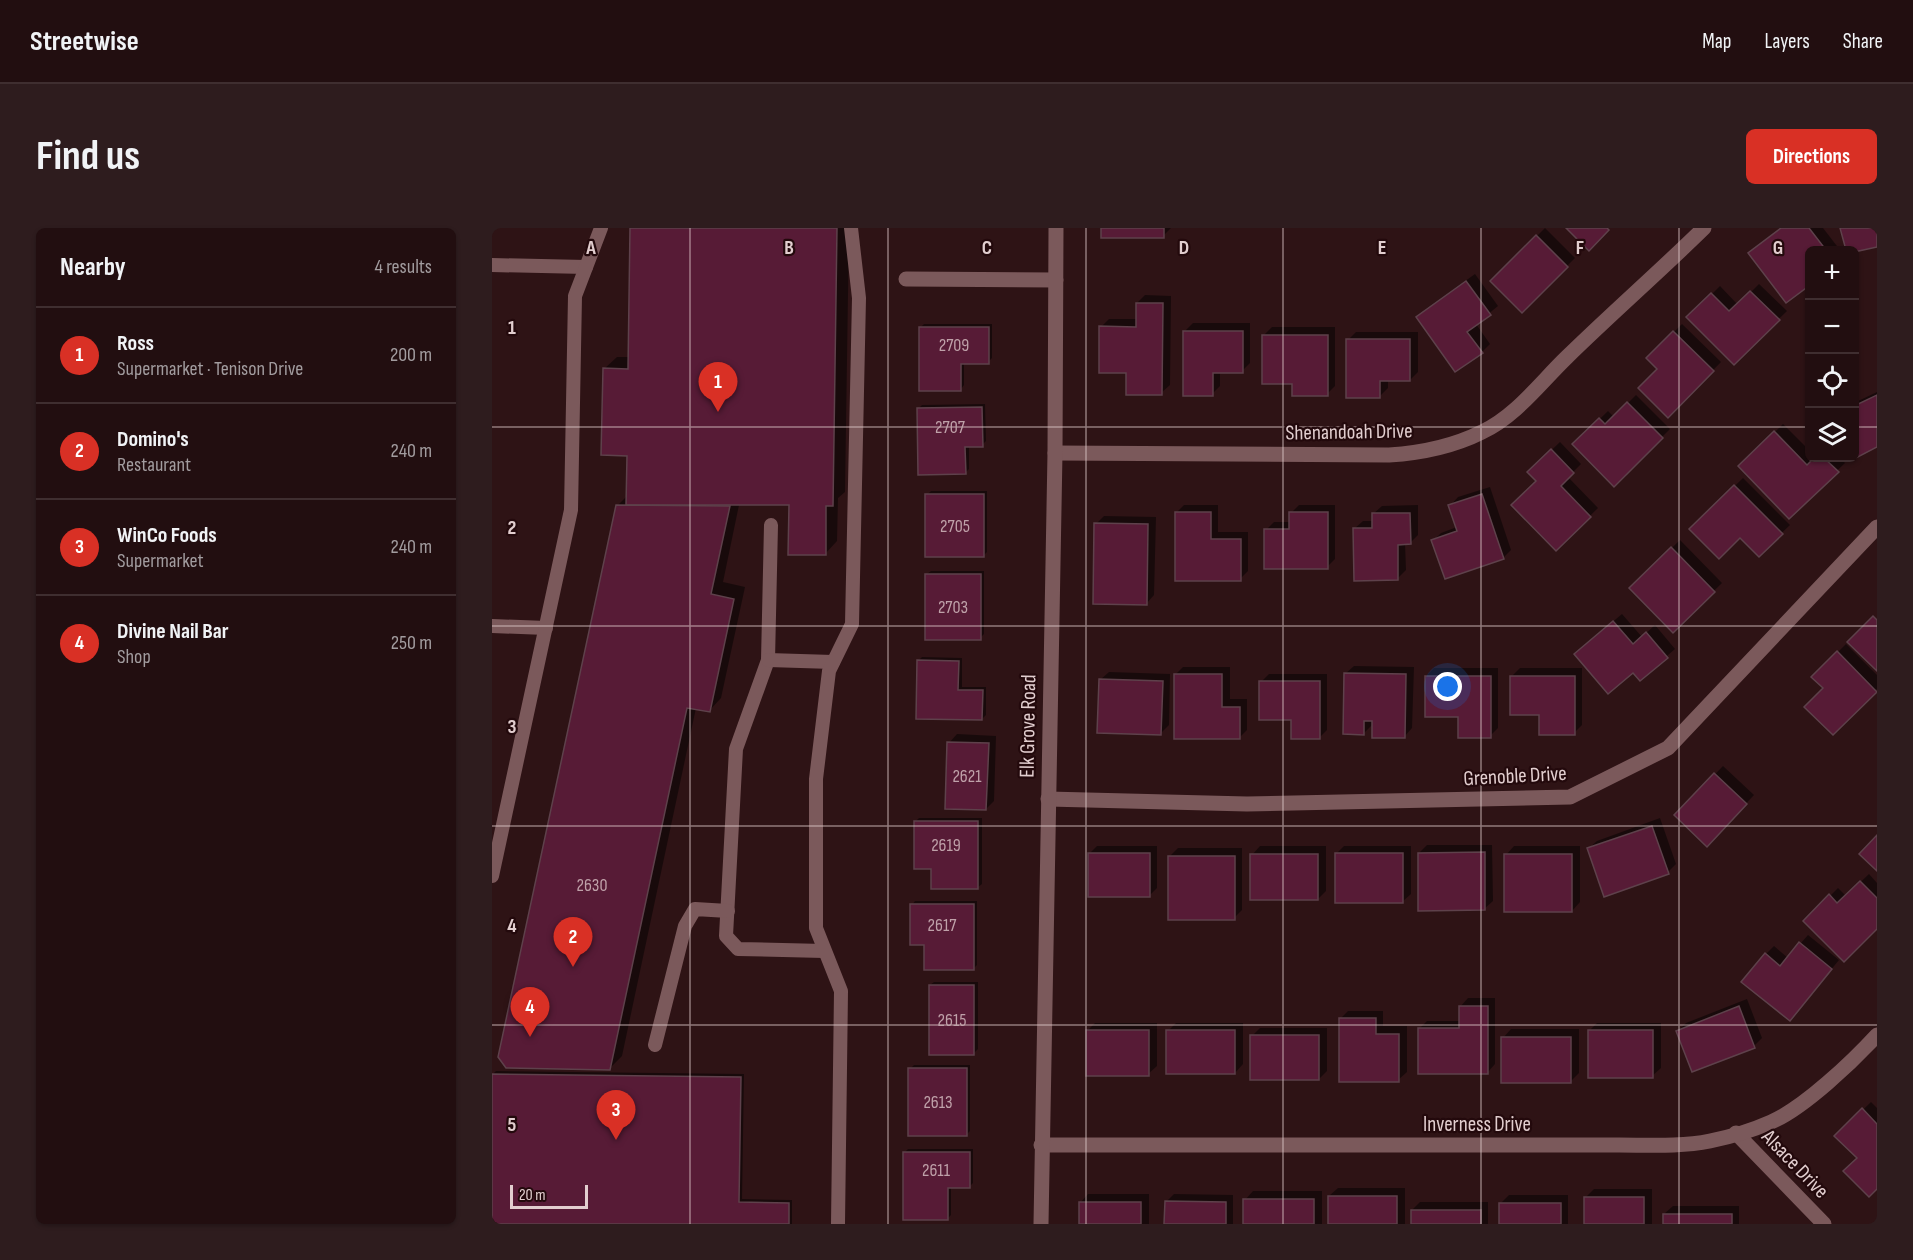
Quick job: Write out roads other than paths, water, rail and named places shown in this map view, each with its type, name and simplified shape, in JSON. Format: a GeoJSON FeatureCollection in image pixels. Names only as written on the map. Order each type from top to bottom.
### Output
{"type":"FeatureCollection","features":[{"type":"Feature","properties":{"kind":"street","name":"Elk Grove Road"},"geometry":{"type":"LineString","coordinates":[[1041,1224],[1055,453],[1056,228]]}},
{"type":"Feature","properties":{"kind":"street","name":"Shenandoah Drive"},"geometry":{"type":"LineString","coordinates":[[1055,453],[1389,455],[1421,453],[1451,444],[1483,432],[1516,410],[1567,357],[1704,228]]}},
{"type":"Feature","properties":{"kind":"street"},"geometry":{"type":"LineString","coordinates":[[906,279],[1056,280]]}},
{"type":"Feature","properties":{"kind":"street","name":"Grenoble Drive"},"geometry":{"type":"LineString","coordinates":[[1048,799],[1247,804],[1570,797],[1668,748],[1877,527]]}},
{"type":"Feature","properties":{"kind":"street","name":"Inverness Drive"},"geometry":{"type":"LineString","coordinates":[[1041,1146],[1619,1146],[1710,1141],[1773,1121],[1805,1101],[1877,1035]]}},
{"type":"Feature","properties":{"kind":"street","name":"Alsace Drive"},"geometry":{"type":"LineString","coordinates":[[1736,1133],[1824,1224]]}},
{"type":"Feature","properties":{"kind":"lane"},"geometry":{"type":"LineString","coordinates":[[492,876],[571,510],[574,296],[600,228]]}},
{"type":"Feature","properties":{"kind":"lane"},"geometry":{"type":"LineString","coordinates":[[838,1224],[841,991],[816,928],[816,779],[829,671],[852,624],[860,298],[851,228]]}},
{"type":"Feature","properties":{"kind":"lane"},"geometry":{"type":"LineString","coordinates":[[492,265],[586,267]]}},
{"type":"Feature","properties":{"kind":"lane"},"geometry":{"type":"LineString","coordinates":[[771,525],[768,660],[736,749],[726,936],[738,949],[824,951]]}},
{"type":"Feature","properties":{"kind":"lane"},"geometry":{"type":"LineString","coordinates":[[492,626],[546,628]]}},
{"type":"Feature","properties":{"kind":"lane"},"geometry":{"type":"LineString","coordinates":[[768,660],[833,662]]}},
{"type":"Feature","properties":{"kind":"lane"},"geometry":{"type":"LineString","coordinates":[[655,1045],[685,926],[695,909],[728,911]]}},
{"type":"Feature","properties":{"kind":"place","name":"Ross"},"geometry":{"type":"Point","coordinates":[718,412]}},
{"type":"Feature","properties":{"kind":"place","name":"Domino's"},"geometry":{"type":"Point","coordinates":[573,967]}},
{"type":"Feature","properties":{"kind":"place","name":"Divine Nail Bar"},"geometry":{"type":"Point","coordinates":[530,1037]}},
{"type":"Feature","properties":{"kind":"place","name":"WinCo Foods"},"geometry":{"type":"Point","coordinates":[616,1140]}}]}
